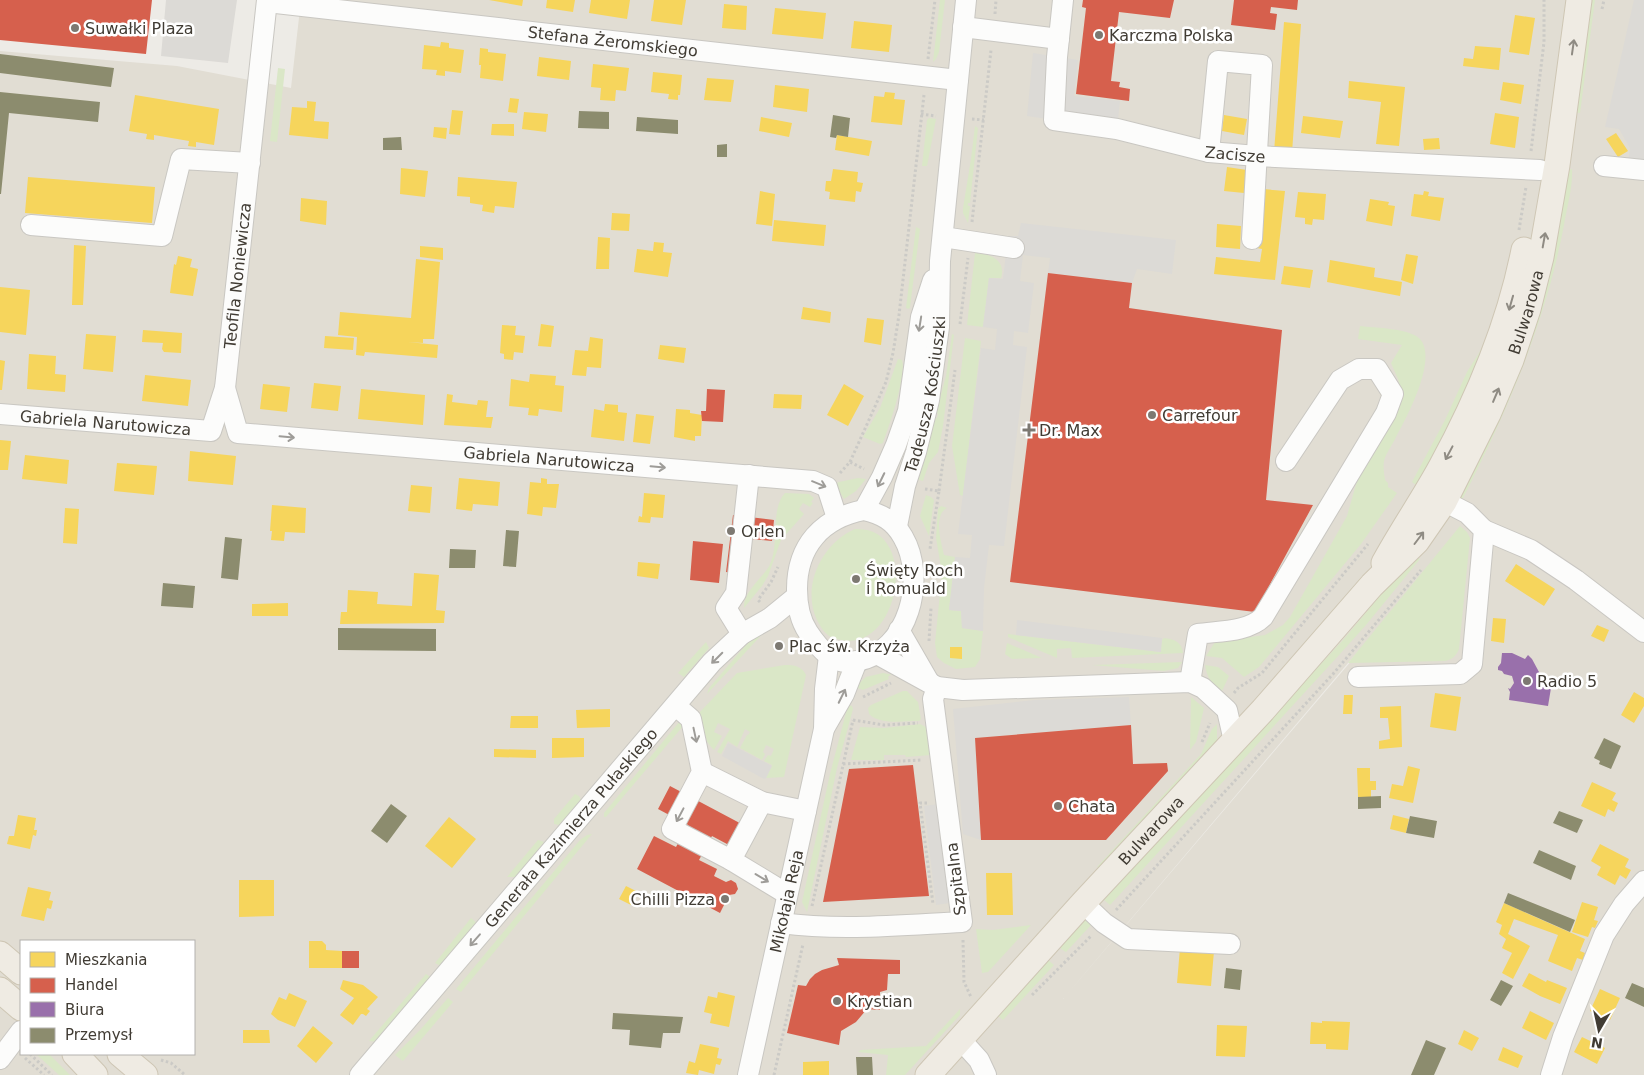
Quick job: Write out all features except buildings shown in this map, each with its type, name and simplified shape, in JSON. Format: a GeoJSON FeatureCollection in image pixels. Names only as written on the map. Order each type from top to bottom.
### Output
{"type":"FeatureCollection","features":[{"type":"Feature","properties":{"kind":"main road","name":"Bulwarowa"},"geometry":{"type":"LineString","coordinates":[[1435,497],[1494,354],[1510,306],[1522,260],[1534,169],[1562,0]]}},
{"type":"Feature","properties":{"kind":"main road","name":"Bulwarowa"},"geometry":{"type":"LineString","coordinates":[[928,1075],[1083,903],[1263,710],[1372,585],[1402,530],[1435,497],[1488,414],[1511,360],[1528,309],[1541,257],[1557,165],[1579,0]]}},
{"type":"Feature","properties":{"kind":"main road"},"geometry":{"type":"LineString","coordinates":[[0,954],[20,971]]}},
{"type":"Feature","properties":{"kind":"main road"},"geometry":{"type":"LineString","coordinates":[[0,990],[20,1007]]}},
{"type":"Feature","properties":{"kind":"main road"},"geometry":{"type":"LineString","coordinates":[[75,1055],[95,1075]]}},
{"type":"Feature","properties":{"kind":"main road"},"geometry":{"type":"LineString","coordinates":[[122,1055],[149,1066]]}},
{"type":"Feature","properties":{"kind":"street","name":"Tadeusza Kościuszki"},"geometry":{"type":"LineString","coordinates":[[897,526],[905,486],[929,400],[939,327],[940,261],[966,0]]}},
{"type":"Feature","properties":{"kind":"street","name":"Zacisze"},"geometry":{"type":"LineString","coordinates":[[1063,0],[1054,120],[1117,128],[1209,152],[1534,169]]}},
{"type":"Feature","properties":{"kind":"street","name":"Stefana Żeromskiego"},"geometry":{"type":"LineString","coordinates":[[267,1],[958,80]]}},
{"type":"Feature","properties":{"kind":"street","name":"Teofila Noniewicza"},"geometry":{"type":"LineString","coordinates":[[211,431],[225,388],[267,1]]}},
{"type":"Feature","properties":{"kind":"street"},"geometry":{"type":"LineString","coordinates":[[963,27],[1059,39]]}},
{"type":"Feature","properties":{"kind":"street"},"geometry":{"type":"LineString","coordinates":[[1209,152],[1218,61],[1262,65],[1252,239]]}},
{"type":"Feature","properties":{"kind":"street"},"geometry":{"type":"LineString","coordinates":[[31,225],[162,236],[181,159],[250,164]]}},
{"type":"Feature","properties":{"kind":"street"},"geometry":{"type":"LineString","coordinates":[[1604,166],[1644,170]]}},
{"type":"Feature","properties":{"kind":"street"},"geometry":{"type":"LineString","coordinates":[[943,238],[1014,248]]}},
{"type":"Feature","properties":{"kind":"street","name":"Tadeusza Kościuszki"},"geometry":{"type":"LineString","coordinates":[[864,510],[882,477],[908,411],[921,317],[940,261]]}},
{"type":"Feature","properties":{"kind":"street"},"geometry":{"type":"LineString","coordinates":[[1190,682],[1198,634],[1246,627],[1257,623],[1263,617],[1386,413],[1393,394],[1377,369],[1359,369],[1340,380],[1286,461]]}},
{"type":"Feature","properties":{"kind":"street","name":"Teofila Noniewicza"},"geometry":{"type":"LineString","coordinates":[[225,388],[238,433]]}},
{"type":"Feature","properties":{"kind":"street","name":"Gabriela Narutowicza"},"geometry":{"type":"LineString","coordinates":[[0,414],[211,431]]}},
{"type":"Feature","properties":{"kind":"street","name":"Gabriela Narutowicza"},"geometry":{"type":"LineString","coordinates":[[238,433],[749,475],[813,481],[828,487]]}},
{"type":"Feature","properties":{"kind":"street"},"geometry":{"type":"LineString","coordinates":[[742,634],[726,608],[736,592],[749,475]]}},
{"type":"Feature","properties":{"kind":"street"},"geometry":{"type":"LineString","coordinates":[[828,487],[837,518]]}},
{"type":"Feature","properties":{"kind":"street"},"geometry":{"type":"LineString","coordinates":[[1435,497],[1467,513],[1484,530],[1531,550],[1576,580],[1644,632]]}},
{"type":"Feature","properties":{"kind":"street"},"geometry":{"type":"LineString","coordinates":[[864,510],[876,512],[897,526],[908,545],[914,566],[914,589],[909,610],[899,630],[886,648],[868,659],[847,662],[829,656],[816,644],[806,630],[800,614],[797,596],[797,573],[804,550],[818,531],[837,518],[864,510]]}},
{"type":"Feature","properties":{"kind":"street"},"geometry":{"type":"LineString","coordinates":[[1358,677],[1460,674],[1472,664],[1484,530]]}},
{"type":"Feature","properties":{"kind":"street","name":"Generała Kazimierza Pułaskiego"},"geometry":{"type":"LineString","coordinates":[[360,1075],[712,662],[742,634],[770,618],[797,596]]}},
{"type":"Feature","properties":{"kind":"street"},"geometry":{"type":"LineString","coordinates":[[899,630],[912,665]]}},
{"type":"Feature","properties":{"kind":"street"},"geometry":{"type":"LineString","coordinates":[[877,654],[912,665],[933,684],[963,690],[1190,682],[1203,688],[1227,710],[1234,742]]}},
{"type":"Feature","properties":{"kind":"street"},"geometry":{"type":"LineString","coordinates":[[824,729],[825,689],[829,656]]}},
{"type":"Feature","properties":{"kind":"street"},"geometry":{"type":"LineString","coordinates":[[824,729],[844,694],[857,661]]}},
{"type":"Feature","properties":{"kind":"street","name":"Szpitalna"},"geometry":{"type":"LineString","coordinates":[[781,923],[808,927],[962,922],[933,699],[933,684]]}},
{"type":"Feature","properties":{"kind":"street"},"geometry":{"type":"LineString","coordinates":[[676,706],[691,719],[702,772],[672,829],[731,860],[787,894]]}},
{"type":"Feature","properties":{"kind":"street"},"geometry":{"type":"LineString","coordinates":[[1227,710],[1263,710]]}},
{"type":"Feature","properties":{"kind":"street","name":"Mikołaja Reja"},"geometry":{"type":"LineString","coordinates":[[748,1075],[824,729]]}},
{"type":"Feature","properties":{"kind":"street"},"geometry":{"type":"LineString","coordinates":[[702,772],[762,802],[806,810]]}},
{"type":"Feature","properties":{"kind":"street"},"geometry":{"type":"LineString","coordinates":[[731,860],[762,802]]}},
{"type":"Feature","properties":{"kind":"street"},"geometry":{"type":"LineString","coordinates":[[1551,1075],[1563,1037],[1604,935],[1624,904],[1644,881]]}},
{"type":"Feature","properties":{"kind":"street"},"geometry":{"type":"LineString","coordinates":[[1083,903],[1104,922],[1128,939],[1230,944]]}},
{"type":"Feature","properties":{"kind":"street"},"geometry":{"type":"LineString","coordinates":[[0,1059],[20,1033]]}},
{"type":"Feature","properties":{"kind":"street"},"geometry":{"type":"LineString","coordinates":[[960,1039],[979,1060],[986,1075]]}},
{"type":"Feature","properties":{"kind":"path"},"geometry":{"type":"LineString","coordinates":[[828,487],[850,462],[886,382],[893,353],[935,0]]}},
{"type":"Feature","properties":{"kind":"path"},"geometry":{"type":"LineString","coordinates":[[1519,234],[1534,169],[1544,42],[1544,0]]}},
{"type":"Feature","properties":{"kind":"path"},"geometry":{"type":"LineString","coordinates":[[850,462],[882,477]]}},
{"type":"Feature","properties":{"kind":"path"},"geometry":{"type":"LineString","coordinates":[[905,486],[939,491],[929,554]]}},
{"type":"Feature","properties":{"kind":"path"},"geometry":{"type":"LineString","coordinates":[[859,699],[896,681],[928,652],[931,606]]}},
{"type":"Feature","properties":{"kind":"path"},"geometry":{"type":"LineString","coordinates":[[774,1075],[855,713]]}},
{"type":"Feature","properties":{"kind":"path"},"geometry":{"type":"LineString","coordinates":[[853,720],[884,724],[921,722]]}},
{"type":"Feature","properties":{"kind":"path"},"geometry":{"type":"LineString","coordinates":[[843,764],[931,759]]}},
{"type":"Feature","properties":{"kind":"path"},"geometry":{"type":"LineString","coordinates":[[928,803],[920,803],[933,906]]}},
{"type":"Feature","properties":{"kind":"path"},"geometry":{"type":"LineString","coordinates":[[962,922],[964,982],[973,1002],[984,1011]]}},
{"type":"Feature","properties":{"kind":"path"},"geometry":{"type":"LineString","coordinates":[[31,1055],[52,1075]]}},
{"type":"Feature","properties":{"kind":"path"},"geometry":{"type":"LineString","coordinates":[[149,1066],[171,1063],[185,1075]]}},
{"type":"Feature","properties":{"kind":"shaded area"},"geometry":{"type":"Polygon","coordinates":[[[166,0],[237,0],[228,63],[161,56],[166,0]]]}},
{"type":"Feature","properties":{"kind":"shaded area"},"geometry":{"type":"Polygon","coordinates":[[[301,0],[1644,0],[1644,1075],[0,1075],[0,51],[177,66],[291,88],[301,0]],[[1422,578],[1348,663],[1063,999],[1422,578]]]}},
{"type":"Feature","properties":{"kind":"shaded area"},"geometry":{"type":"Polygon","coordinates":[[[1634,0],[1644,0],[1644,164],[1628,163],[1630,148],[1619,129],[1605,127],[1634,0]]]}},
{"type":"Feature","properties":{"kind":"shaded area"},"geometry":{"type":"Polygon","coordinates":[[[1033,53],[1078,60],[1074,96],[1120,101],[1117,129],[1027,116],[1033,53]]]}},
{"type":"Feature","properties":{"kind":"shaded area"},"geometry":{"type":"Polygon","coordinates":[[[1021,223],[1176,240],[1172,274],[1137,269],[1132,283],[1048,273],[1050,258],[1023,255],[1020,281],[1034,283],[1028,333],[1014,331],[1013,345],[1027,347],[1004,546],[989,545],[984,588],[983,631],[962,628],[961,611],[949,610],[955,557],[970,558],[972,535],[958,534],[981,348],[995,350],[997,329],[983,327],[989,278],[1003,279],[1008,236],[1018,236],[1021,223]]]}},
{"type":"Feature","properties":{"kind":"shaded area"},"geometry":{"type":"Polygon","coordinates":[[[1017,620],[1162,638],[1161,652],[1016,635],[1017,620]]]}},
{"type":"Feature","properties":{"kind":"shaded area"},"geometry":{"type":"Polygon","coordinates":[[[1129,697],[1131,725],[975,738],[981,840],[963,834],[953,709],[1035,700],[1129,697]]]}},
{"type":"Feature","properties":{"kind":"shaded area"},"geometry":{"type":"Polygon","coordinates":[[[728,743],[772,766],[766,778],[764,779],[722,756],[728,743]]]}},
{"type":"Feature","properties":{"kind":"shaded area"},"geometry":{"type":"Polygon","coordinates":[[[938,804],[950,903],[936,905],[924,806],[938,804]]]}},
{"type":"Feature","properties":{"kind":"green space"},"geometry":{"type":"Polygon","coordinates":[[[940,0],[945,0],[939,52],[933,62],[940,0]]]}},
{"type":"Feature","properties":{"kind":"green space"},"geometry":{"type":"Polygon","coordinates":[[[1586,0],[1595,0],[1580,113],[1572,112],[1586,0]]]}},
{"type":"Feature","properties":{"kind":"green space"},"geometry":{"type":"Polygon","coordinates":[[[278,68],[285,69],[277,142],[270,141],[278,68]]]}},
{"type":"Feature","properties":{"kind":"green space"},"geometry":{"type":"Polygon","coordinates":[[[929,118],[936,119],[927,166],[922,166],[927,120],[929,118]]]}},
{"type":"Feature","properties":{"kind":"green space"},"geometry":{"type":"Polygon","coordinates":[[[975,126],[978,128],[970,203],[968,203],[968,206],[970,206],[968,223],[963,213],[963,208],[975,126]]]}},
{"type":"Feature","properties":{"kind":"green space"},"geometry":{"type":"Polygon","coordinates":[[[1572,169],[1570,197],[1556,262],[1535,332],[1509,400],[1462,500],[1459,495],[1563,173],[1572,169]]]}},
{"type":"Feature","properties":{"kind":"green space"},"geometry":{"type":"Polygon","coordinates":[[[916,227],[920,229],[909,309],[906,308],[916,227]]]}},
{"type":"Feature","properties":{"kind":"green space"},"geometry":{"type":"Polygon","coordinates":[[[975,253],[986,254],[996,259],[1001,266],[1002,272],[1001,278],[989,278],[983,327],[967,325],[975,253]]]}},
{"type":"Feature","properties":{"kind":"green space"},"geometry":{"type":"Polygon","coordinates":[[[1499,321],[1426,482],[1416,485],[1412,482],[1445,420],[1467,372],[1499,321]]]}},
{"type":"Feature","properties":{"kind":"green space"},"geometry":{"type":"Polygon","coordinates":[[[1360,326],[1392,329],[1415,335],[1420,339],[1425,348],[1423,374],[1419,388],[1384,461],[1385,480],[1388,483],[1388,487],[1397,493],[1361,544],[1259,667],[1244,677],[1222,658],[1206,656],[1215,642],[1265,635],[1283,625],[1290,617],[1347,516],[1357,481],[1393,419],[1400,388],[1391,363],[1402,345],[1358,339],[1360,326]]]}},
{"type":"Feature","properties":{"kind":"green space"},"geometry":{"type":"Polygon","coordinates":[[[952,334],[954,335],[938,452],[929,463],[923,481],[916,479],[935,417],[937,418],[938,414],[936,413],[946,376],[952,334]]]}},
{"type":"Feature","properties":{"kind":"green space"},"geometry":{"type":"Polygon","coordinates":[[[965,338],[981,341],[963,496],[960,495],[952,446],[965,338]]]}},
{"type":"Feature","properties":{"kind":"green space"},"geometry":{"type":"Polygon","coordinates":[[[898,359],[902,360],[903,367],[900,388],[883,443],[880,444],[863,437],[880,408],[898,359]]]}},
{"type":"Feature","properties":{"kind":"green space"},"geometry":{"type":"Polygon","coordinates":[[[858,478],[866,479],[856,491],[844,499],[835,484],[858,478]]]}},
{"type":"Feature","properties":{"kind":"green space"},"geometry":{"type":"Polygon","coordinates":[[[785,493],[809,494],[814,498],[811,502],[813,503],[810,507],[803,503],[799,509],[804,514],[781,540],[768,576],[744,608],[746,597],[772,560],[777,509],[785,493]]]}},
{"type":"Feature","properties":{"kind":"green space"},"geometry":{"type":"Polygon","coordinates":[[[926,495],[934,500],[929,536],[920,516],[926,495]]]}},
{"type":"Feature","properties":{"kind":"green space"},"geometry":{"type":"Polygon","coordinates":[[[941,506],[947,508],[940,516],[939,523],[944,555],[955,557],[949,610],[961,611],[962,628],[983,631],[980,659],[975,667],[956,669],[937,657],[935,643],[942,573],[936,538],[938,509],[941,506]]]}},
{"type":"Feature","properties":{"kind":"green space"},"geometry":{"type":"Polygon","coordinates":[[[1460,526],[1467,532],[1470,538],[1459,649],[1455,655],[1445,661],[1348,663],[1460,526]]]}},
{"type":"Feature","properties":{"kind":"green space"},"geometry":{"type":"Polygon","coordinates":[[[855,529],[874,532],[880,536],[890,549],[895,567],[895,587],[890,606],[881,623],[868,635],[851,641],[831,637],[825,632],[817,620],[813,607],[812,593],[813,580],[824,555],[833,544],[855,529]]]}},
{"type":"Feature","properties":{"kind":"green space"},"geometry":{"type":"Polygon","coordinates":[[[1414,555],[1420,559],[1366,625],[1110,905],[1104,900],[1343,640],[1414,555]]]}},
{"type":"Feature","properties":{"kind":"green space"},"geometry":{"type":"Polygon","coordinates":[[[768,628],[707,694],[709,688],[750,640],[768,628]]]}},
{"type":"Feature","properties":{"kind":"green space"},"geometry":{"type":"Polygon","coordinates":[[[1008,634],[1160,652],[1164,638],[1177,642],[1181,646],[1183,653],[1072,658],[1071,648],[1057,649],[1057,658],[1008,637],[1008,634]]]}},
{"type":"Feature","properties":{"kind":"green space"},"geometry":{"type":"Polygon","coordinates":[[[706,642],[709,648],[684,677],[678,673],[706,642]]]}},
{"type":"Feature","properties":{"kind":"green space"},"geometry":{"type":"Polygon","coordinates":[[[1007,643],[1042,658],[1012,659],[1005,654],[1007,643]]]}},
{"type":"Feature","properties":{"kind":"green space"},"geometry":{"type":"Polygon","coordinates":[[[1182,662],[1178,668],[1164,671],[1092,665],[1182,662]]]}},
{"type":"Feature","properties":{"kind":"green space"},"geometry":{"type":"Polygon","coordinates":[[[785,665],[797,667],[806,675],[784,777],[766,778],[772,765],[764,761],[768,755],[771,756],[774,749],[766,745],[762,760],[740,748],[750,732],[745,729],[737,747],[728,741],[721,754],[717,752],[730,729],[718,723],[714,732],[722,736],[714,750],[707,742],[703,733],[700,712],[737,673],[785,665]]]}},
{"type":"Feature","properties":{"kind":"green space"},"geometry":{"type":"Polygon","coordinates":[[[1205,665],[1218,667],[1229,676],[1222,691],[1210,680],[1205,665]]]}},
{"type":"Feature","properties":{"kind":"green space"},"geometry":{"type":"Polygon","coordinates":[[[883,673],[893,675],[888,677],[889,679],[863,690],[855,687],[866,677],[883,673]]]}},
{"type":"Feature","properties":{"kind":"green space"},"geometry":{"type":"Polygon","coordinates":[[[907,691],[918,702],[921,719],[919,721],[886,721],[879,720],[869,714],[868,708],[871,705],[907,691]]]}},
{"type":"Feature","properties":{"kind":"green space"},"geometry":{"type":"Polygon","coordinates":[[[1191,697],[1204,708],[1196,742],[1190,750],[1191,697]]]}},
{"type":"Feature","properties":{"kind":"green space"},"geometry":{"type":"Polygon","coordinates":[[[848,705],[852,706],[853,709],[837,768],[807,912],[802,902],[830,774],[848,705]]]}},
{"type":"Feature","properties":{"kind":"green space"},"geometry":{"type":"Polygon","coordinates":[[[680,721],[684,725],[606,817],[604,817],[604,813],[680,721]]]}},
{"type":"Feature","properties":{"kind":"green space"},"geometry":{"type":"Polygon","coordinates":[[[920,724],[928,728],[931,755],[906,757],[905,755],[884,755],[884,760],[851,760],[860,727],[884,728],[920,724]]]}},
{"type":"Feature","properties":{"kind":"green space"},"geometry":{"type":"Polygon","coordinates":[[[1217,724],[1217,740],[1212,749],[1104,868],[1097,867],[1201,754],[1212,729],[1217,724]]]}},
{"type":"Feature","properties":{"kind":"green space"},"geometry":{"type":"Polygon","coordinates":[[[575,794],[581,800],[559,825],[554,824],[554,819],[575,794]]]}},
{"type":"Feature","properties":{"kind":"green space"},"geometry":{"type":"Polygon","coordinates":[[[592,834],[461,992],[456,989],[580,840],[592,834]]]}},
{"type":"Feature","properties":{"kind":"green space"},"geometry":{"type":"Polygon","coordinates":[[[538,840],[544,842],[516,877],[507,877],[538,840]]]}},
{"type":"Feature","properties":{"kind":"green space"},"geometry":{"type":"Polygon","coordinates":[[[471,918],[478,924],[441,966],[435,963],[471,918]]]}},
{"type":"Feature","properties":{"kind":"green space"},"geometry":{"type":"Polygon","coordinates":[[[1086,919],[1092,924],[1066,952],[1061,949],[1061,946],[1086,919]]]}},
{"type":"Feature","properties":{"kind":"green space"},"geometry":{"type":"Polygon","coordinates":[[[1031,925],[988,972],[982,973],[976,929],[993,930],[1031,925]]]}},
{"type":"Feature","properties":{"kind":"green space"},"geometry":{"type":"Polygon","coordinates":[[[1048,960],[1054,965],[1003,1020],[997,1015],[1048,960]]]}},
{"type":"Feature","properties":{"kind":"green space"},"geometry":{"type":"Polygon","coordinates":[[[426,974],[432,978],[378,1042],[369,1041],[426,974]]]}},
{"type":"Feature","properties":{"kind":"green space"},"geometry":{"type":"Polygon","coordinates":[[[448,998],[453,1002],[403,1061],[395,1055],[420,1030],[448,998]]]}},
{"type":"Feature","properties":{"kind":"green space"},"geometry":{"type":"Polygon","coordinates":[[[960,1009],[960,1015],[905,1075],[886,1075],[888,1055],[858,1052],[861,1050],[926,1046],[960,1009]]]}},
{"type":"Feature","properties":{"kind":"green space"},"geometry":{"type":"Polygon","coordinates":[[[37,1055],[50,1055],[70,1075],[59,1075],[37,1055]]]}},
{"type":"Feature","properties":{"kind":"place","name":"Suwałki Plaza"},"geometry":{"type":"Point","coordinates":[75,28]}},
{"type":"Feature","properties":{"kind":"place","name":"Karczma Polska"},"geometry":{"type":"Point","coordinates":[1099,35]}},
{"type":"Feature","properties":{"kind":"place","name":"Carrefour"},"geometry":{"type":"Point","coordinates":[1152,415]}},
{"type":"Feature","properties":{"kind":"place","name":"Dr. Max"},"geometry":{"type":"Point","coordinates":[1029,430]}},
{"type":"Feature","properties":{"kind":"place","name":"Orlen"},"geometry":{"type":"Point","coordinates":[731,531]}},
{"type":"Feature","properties":{"kind":"place","name":"Święty Roch i Romuald"},"geometry":{"type":"Point","coordinates":[856,579]}},
{"type":"Feature","properties":{"kind":"place","name":"Plac św. Krzyża"},"geometry":{"type":"Point","coordinates":[779,646]}},
{"type":"Feature","properties":{"kind":"place","name":"Radio 5"},"geometry":{"type":"Point","coordinates":[1527,681]}},
{"type":"Feature","properties":{"kind":"place","name":"Chata"},"geometry":{"type":"Point","coordinates":[1058,806]}},
{"type":"Feature","properties":{"kind":"place","name":"Chilli Pizza"},"geometry":{"type":"Point","coordinates":[725,899]}},
{"type":"Feature","properties":{"kind":"place","name":"Krystian"},"geometry":{"type":"Point","coordinates":[837,1001]}}]}
